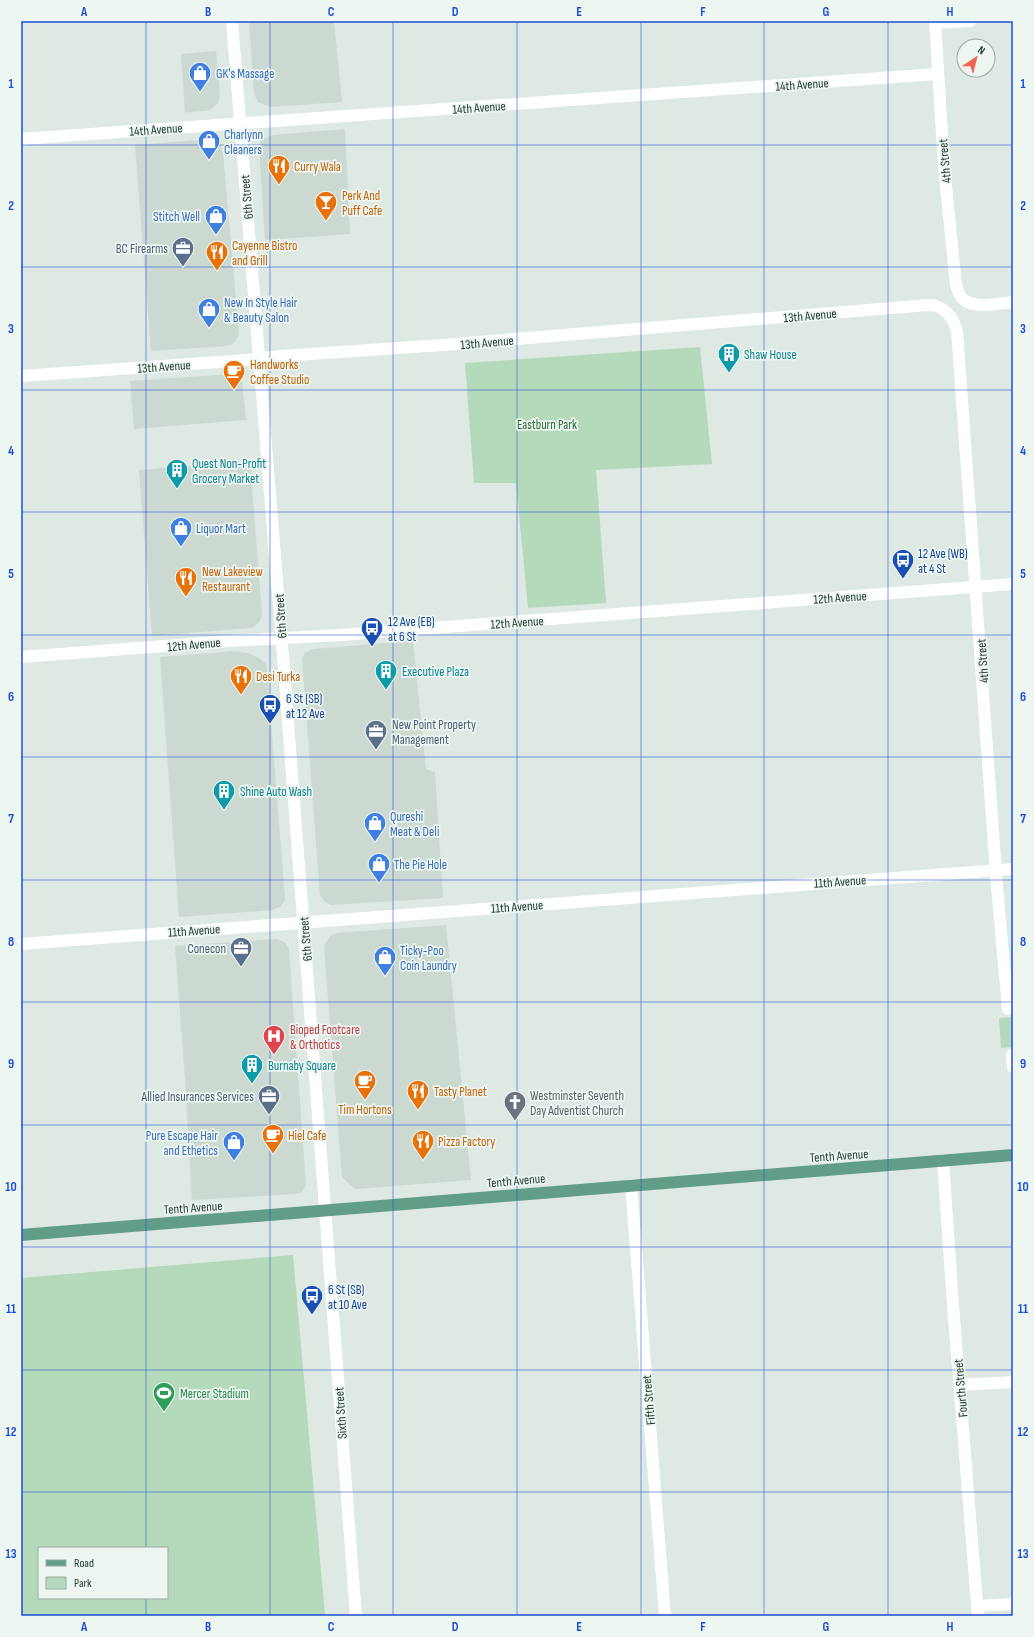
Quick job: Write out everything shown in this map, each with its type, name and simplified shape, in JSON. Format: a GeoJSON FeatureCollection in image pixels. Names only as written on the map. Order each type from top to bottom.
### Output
{"type":"FeatureCollection","features":[{"type":"Feature","properties":{"kind":"main road","name":"Tenth Avenue"},"geometry":{"type":"LineString","coordinates":[[21,1235],[1013,1155]]}},
{"type":"Feature","properties":{"kind":"street","name":"6th Street"},"geometry":{"type":"LineString","coordinates":[[232,21],[304,922],[320,1131],[324,1211]]}},
{"type":"Feature","properties":{"kind":"street"},"geometry":{"type":"LineString","coordinates":[[935,22],[970,21]]}},
{"type":"Feature","properties":{"kind":"street","name":"4th Street"},"geometry":{"type":"LineString","coordinates":[[935,22],[944,166],[956,285],[963,299],[969,303],[977,305],[1013,302]]}},
{"type":"Feature","properties":{"kind":"street","name":"14th Avenue"},"geometry":{"type":"LineString","coordinates":[[21,139],[938,74]]}},
{"type":"Feature","properties":{"kind":"street","name":"13th Avenue"},"geometry":{"type":"LineString","coordinates":[[21,376],[443,345],[928,305],[940,307],[950,315]]}},
{"type":"Feature","properties":{"kind":"street","name":"4th Street"},"geometry":{"type":"LineString","coordinates":[[950,315],[957,330],[977,587],[996,870],[1008,1009]]}},
{"type":"Feature","properties":{"kind":"street","name":"12th Avenue"},"geometry":{"type":"LineString","coordinates":[[21,656],[1013,584]]}},
{"type":"Feature","properties":{"kind":"street","name":"11th Avenue"},"geometry":{"type":"LineString","coordinates":[[21,944],[1013,869]]}},
{"type":"Feature","properties":{"kind":"street","name":"Fourth Street"},"geometry":{"type":"LineString","coordinates":[[943,1160],[978,1611]]}},
{"type":"Feature","properties":{"kind":"street","name":"Fifth Street"},"geometry":{"type":"LineString","coordinates":[[631,1185],[665,1616]]}},
{"type":"Feature","properties":{"kind":"street","name":"Sixth Street"},"geometry":{"type":"LineString","coordinates":[[324,1211],[356,1616]]}},
{"type":"Feature","properties":{"kind":"street"},"geometry":{"type":"LineString","coordinates":[[960,1385],[1013,1382]]}},
{"type":"Feature","properties":{"kind":"street"},"geometry":{"type":"LineString","coordinates":[[978,1611],[1013,1604]]}},
{"type":"Feature","properties":{"kind":"shaded area"},"geometry":{"type":"Polygon","coordinates":[[[249,21],[334,21],[342,102],[270,107],[258,102],[254,94],[249,21]]]}},
{"type":"Feature","properties":{"kind":"shaded area"},"geometry":{"type":"Polygon","coordinates":[[[216,51],[220,95],[218,103],[210,110],[185,113],[181,54],[216,51]]]}},
{"type":"Feature","properties":{"kind":"shaded area"},"geometry":{"type":"Polygon","coordinates":[[[345,129],[350,234],[265,240],[259,146],[260,142],[273,135],[345,129]]]}},
{"type":"Feature","properties":{"kind":"shaded area"},"geometry":{"type":"Polygon","coordinates":[[[212,139],[220,144],[223,153],[239,335],[234,343],[226,346],[151,351],[135,145],[212,139]]]}},
{"type":"Feature","properties":{"kind":"shaded area"},"geometry":{"type":"Polygon","coordinates":[[[231,374],[237,375],[242,381],[246,420],[134,429],[130,381],[231,374]]]}},
{"type":"Feature","properties":{"kind":"shaded area"},"geometry":{"type":"Polygon","coordinates":[[[250,462],[262,615],[260,621],[254,627],[250,628],[152,636],[139,470],[250,462]]]}},
{"type":"Feature","properties":{"kind":"shaded area"},"geometry":{"type":"Polygon","coordinates":[[[413,641],[426,769],[435,772],[443,898],[331,905],[325,902],[320,895],[302,658],[305,653],[313,649],[413,641]]]}},
{"type":"Feature","properties":{"kind":"shaded area"},"geometry":{"type":"Polygon","coordinates":[[[236,651],[248,653],[259,658],[266,664],[285,899],[281,906],[273,910],[179,917],[160,657],[236,651]]]}},
{"type":"Feature","properties":{"kind":"shaded area"},"geometry":{"type":"Polygon","coordinates":[[[446,925],[471,1180],[355,1189],[342,1177],[324,947],[325,944],[330,936],[337,933],[446,925]]]}},
{"type":"Feature","properties":{"kind":"shaded area"},"geometry":{"type":"Polygon","coordinates":[[[277,939],[286,943],[289,950],[306,1185],[302,1192],[297,1194],[192,1200],[175,946],[277,939]]]}},
{"type":"Feature","properties":{"kind":"green space","name":"Eastburn Park"},"geometry":{"type":"Polygon","coordinates":[[[700,347],[712,464],[596,470],[606,603],[528,608],[516,483],[474,483],[465,363],[700,347]]]}},
{"type":"Feature","properties":{"kind":"green space"},"geometry":{"type":"Polygon","coordinates":[[[1013,1017],[1013,1047],[1001,1048],[999,1018],[1013,1017]]]}},
{"type":"Feature","properties":{"kind":"green space","name":"Mercer Stadium"},"geometry":{"type":"Polygon","coordinates":[[[293,1255],[325,1616],[21,1616],[21,1278],[293,1255]]]}},
{"type":"Feature","properties":{"kind":"place","name":"GK's Massage"},"geometry":{"type":"Point","coordinates":[200,92]}},
{"type":"Feature","properties":{"kind":"place","name":"Charlynn Cleaners"},"geometry":{"type":"Point","coordinates":[209,160]}},
{"type":"Feature","properties":{"kind":"place","name":"Curry Wala"},"geometry":{"type":"Point","coordinates":[279,186]}},
{"type":"Feature","properties":{"kind":"place","name":"Perk And Puff Cafe"},"geometry":{"type":"Point","coordinates":[326,222]}},
{"type":"Feature","properties":{"kind":"place","name":"Stitch Well"},"geometry":{"type":"Point","coordinates":[216,236]}},
{"type":"Feature","properties":{"kind":"place","name":"BC Firearms"},"geometry":{"type":"Point","coordinates":[183,268]}},
{"type":"Feature","properties":{"kind":"place","name":"Cayenne Bistro and Grill"},"geometry":{"type":"Point","coordinates":[217,272]}},
{"type":"Feature","properties":{"kind":"place","name":"New In Style Hair & Beauty Salon"},"geometry":{"type":"Point","coordinates":[209,328]}},
{"type":"Feature","properties":{"kind":"place","name":"Shaw House"},"geometry":{"type":"Point","coordinates":[729,374]}},
{"type":"Feature","properties":{"kind":"place","name":"Handworks Coffee Studio"},"geometry":{"type":"Point","coordinates":[234,390]}},
{"type":"Feature","properties":{"kind":"place","name":"Quest Non-Profit Grocery Market"},"geometry":{"type":"Point","coordinates":[177,490]}},
{"type":"Feature","properties":{"kind":"place","name":"Liquor Mart"},"geometry":{"type":"Point","coordinates":[181,548]}},
{"type":"Feature","properties":{"kind":"place","name":"12 Ave (WB) at 4 St"},"geometry":{"type":"Point","coordinates":[903,580]}},
{"type":"Feature","properties":{"kind":"place","name":"New Lakeview Restaurant"},"geometry":{"type":"Point","coordinates":[186,598]}},
{"type":"Feature","properties":{"kind":"place","name":"12 Ave (EB) at 6 St"},"geometry":{"type":"Point","coordinates":[372,648]}},
{"type":"Feature","properties":{"kind":"place","name":"Executive Plaza"},"geometry":{"type":"Point","coordinates":[386,690]}},
{"type":"Feature","properties":{"kind":"place","name":"Desi Turka"},"geometry":{"type":"Point","coordinates":[241,696]}},
{"type":"Feature","properties":{"kind":"place","name":"6 St (SB) at 12 Ave"},"geometry":{"type":"Point","coordinates":[270,724]}},
{"type":"Feature","properties":{"kind":"place","name":"New Point Property Management"},"geometry":{"type":"Point","coordinates":[376,750]}},
{"type":"Feature","properties":{"kind":"place","name":"Shine Auto Wash"},"geometry":{"type":"Point","coordinates":[224,810]}},
{"type":"Feature","properties":{"kind":"place","name":"Qureshi Meat & Deli"},"geometry":{"type":"Point","coordinates":[375,842]}},
{"type":"Feature","properties":{"kind":"place","name":"The Pie Hole"},"geometry":{"type":"Point","coordinates":[379,884]}},
{"type":"Feature","properties":{"kind":"place","name":"Conecon"},"geometry":{"type":"Point","coordinates":[241,968]}},
{"type":"Feature","properties":{"kind":"place","name":"Ticky-Poo Coin Laundry"},"geometry":{"type":"Point","coordinates":[385,976]}},
{"type":"Feature","properties":{"kind":"place","name":"Bioped Footcare & Orthotics"},"geometry":{"type":"Point","coordinates":[274,1056]}},
{"type":"Feature","properties":{"kind":"place","name":"Burnaby Square"},"geometry":{"type":"Point","coordinates":[252,1084]}},
{"type":"Feature","properties":{"kind":"place","name":"Tim Hortons"},"geometry":{"type":"Point","coordinates":[365,1100]}},
{"type":"Feature","properties":{"kind":"place","name":"Tasty Planet"},"geometry":{"type":"Point","coordinates":[418,1110]}},
{"type":"Feature","properties":{"kind":"place","name":"Allied Insurances Services"},"geometry":{"type":"Point","coordinates":[269,1116]}},
{"type":"Feature","properties":{"kind":"place","name":"Westminster Seventh Day Adventist Church"},"geometry":{"type":"Point","coordinates":[515,1122]}},
{"type":"Feature","properties":{"kind":"place","name":"Hiel Cafe"},"geometry":{"type":"Point","coordinates":[273,1154]}},
{"type":"Feature","properties":{"kind":"place","name":"Pizza Factory"},"geometry":{"type":"Point","coordinates":[423,1160]}},
{"type":"Feature","properties":{"kind":"place","name":"Pure Escape Hair and Ethetics"},"geometry":{"type":"Point","coordinates":[234,1162]}},
{"type":"Feature","properties":{"kind":"place","name":"6 St (SB) at 10 Ave"},"geometry":{"type":"Point","coordinates":[312,1316]}},
{"type":"Feature","properties":{"kind":"place","name":"Mercer Stadium"},"geometry":{"type":"Point","coordinates":[164,1412]}}]}
